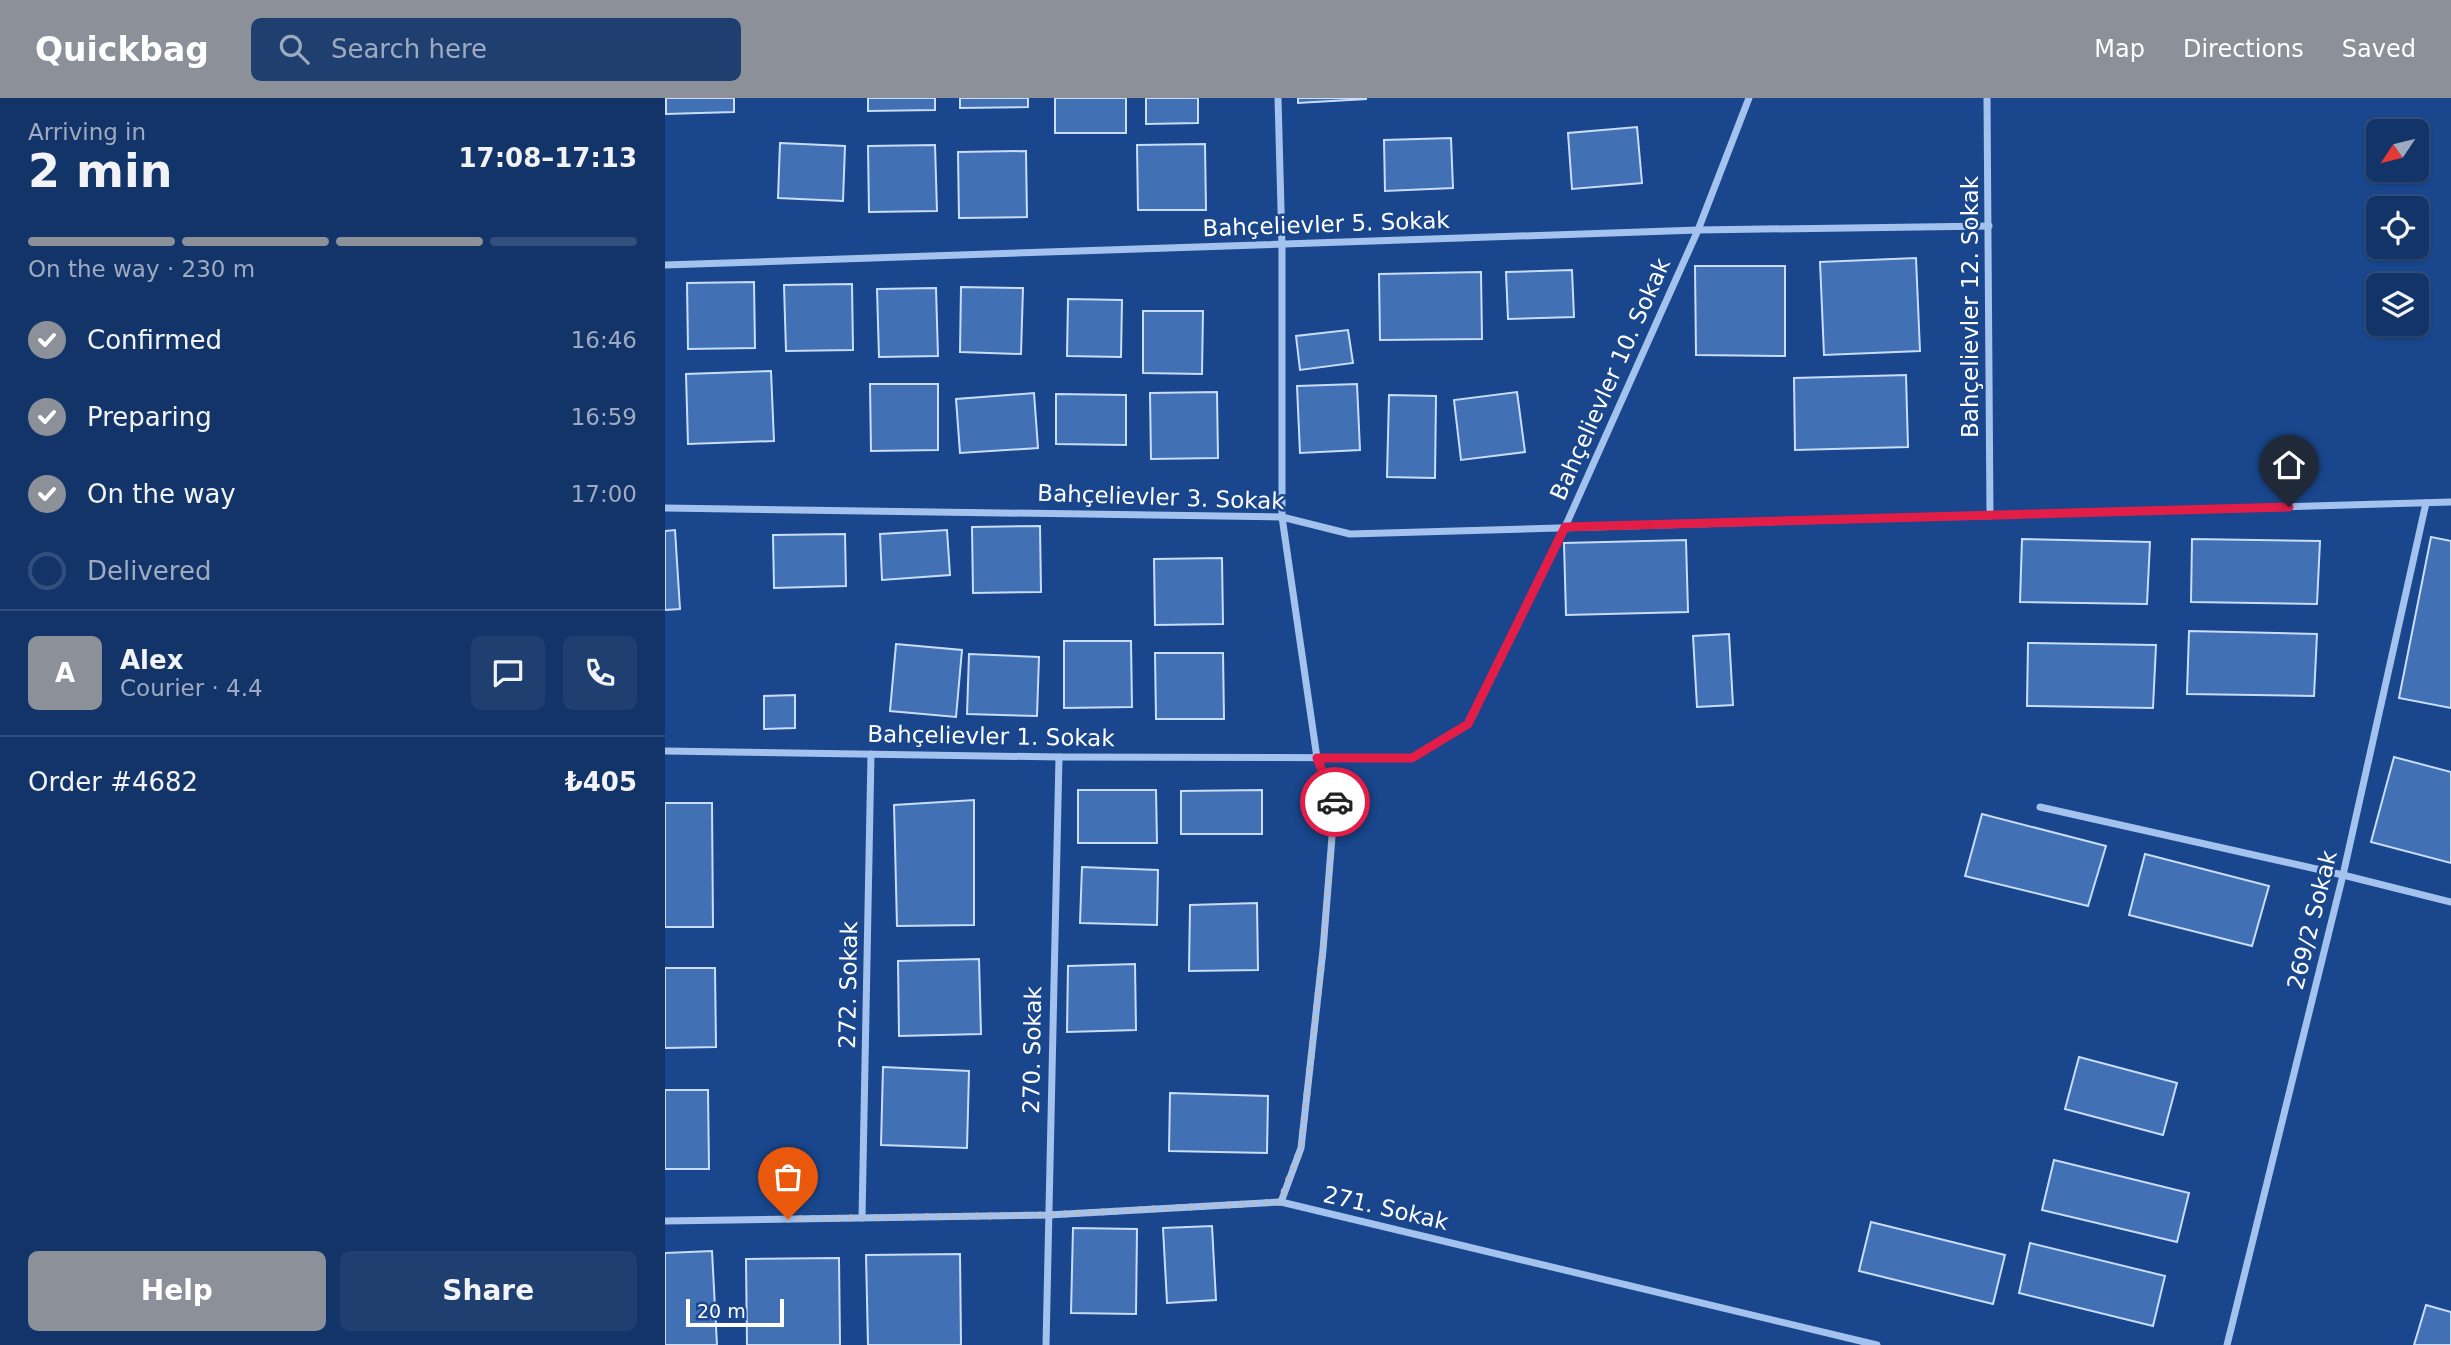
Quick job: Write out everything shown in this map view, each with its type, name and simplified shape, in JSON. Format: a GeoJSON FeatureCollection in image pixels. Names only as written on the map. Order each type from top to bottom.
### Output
{"type":"FeatureCollection","features":[{"type":"Feature","properties":{"kind":"street"},"geometry":{"type":"LineString","coordinates":[[1278,98],[1282,246],[1282,517],[1317,758],[1335,799],[1324,937],[1301,1148],[1280,1202]]}},
{"type":"Feature","properties":{"kind":"street","name":"Bahçelievler 10. Sokak"},"geometry":{"type":"LineString","coordinates":[[1412,758],[1468,724],[1565,527],[1698,230],[1749,98]]}},
{"type":"Feature","properties":{"kind":"street","name":"Bahçelievler 12. Sokak"},"geometry":{"type":"LineString","coordinates":[[1987,98],[1990,516]]}},
{"type":"Feature","properties":{"kind":"street","name":"Bahçelievler 5. Sokak"},"geometry":{"type":"LineString","coordinates":[[665,265],[1698,230],[1989,226]]}},
{"type":"Feature","properties":{"kind":"street","name":"Bahçelievler 3. Sokak"},"geometry":{"type":"LineString","coordinates":[[665,508],[1282,517],[1350,534],[2451,502]]}},
{"type":"Feature","properties":{"kind":"street","name":"269/2 Sokak"},"geometry":{"type":"LineString","coordinates":[[2227,1345],[2343,875],[2426,503]]}},
{"type":"Feature","properties":{"kind":"street","name":"Bahçelievler 1. Sokak"},"geometry":{"type":"LineString","coordinates":[[665,751],[1059,757],[1412,758]]}},
{"type":"Feature","properties":{"kind":"street","name":"272. Sokak"},"geometry":{"type":"LineString","coordinates":[[862,1218],[871,754]]}},
{"type":"Feature","properties":{"kind":"street","name":"270. Sokak"},"geometry":{"type":"LineString","coordinates":[[1046,1345],[1059,757]]}},
{"type":"Feature","properties":{"kind":"street"},"geometry":{"type":"LineString","coordinates":[[2041,807],[2451,902]]}},
{"type":"Feature","properties":{"kind":"street","name":"271. Sokak"},"geometry":{"type":"LineString","coordinates":[[665,1221],[1048,1215],[1280,1202],[1877,1345]]}},
{"type":"Feature","properties":{"kind":"building"},"geometry":{"type":"Polygon","coordinates":[[[666,98],[734,98],[734,112],[666,114],[666,98]]]}},
{"type":"Feature","properties":{"kind":"building"},"geometry":{"type":"Polygon","coordinates":[[[868,98],[935,98],[935,110],[868,111],[868,98]]]}},
{"type":"Feature","properties":{"kind":"building"},"geometry":{"type":"Polygon","coordinates":[[[960,98],[1028,98],[1028,107],[960,108],[960,98]]]}},
{"type":"Feature","properties":{"kind":"building"},"geometry":{"type":"Polygon","coordinates":[[[1055,98],[1126,98],[1126,133],[1055,133],[1055,98]]]}},
{"type":"Feature","properties":{"kind":"building"},"geometry":{"type":"Polygon","coordinates":[[[1146,98],[1198,98],[1198,123],[1146,124],[1146,98]]]}},
{"type":"Feature","properties":{"kind":"building"},"geometry":{"type":"Polygon","coordinates":[[[1298,98],[1366,98],[1366,99],[1298,103],[1298,98]]]}},
{"type":"Feature","properties":{"kind":"building"},"geometry":{"type":"Polygon","coordinates":[[[1637,127],[1642,183],[1572,189],[1568,133],[1637,127]]]}},
{"type":"Feature","properties":{"kind":"building"},"geometry":{"type":"Polygon","coordinates":[[[1451,138],[1453,188],[1385,191],[1384,140],[1451,138]]]}},
{"type":"Feature","properties":{"kind":"building"},"geometry":{"type":"Polygon","coordinates":[[[780,143],[845,146],[843,201],[778,198],[780,143]]]}},
{"type":"Feature","properties":{"kind":"building"},"geometry":{"type":"Polygon","coordinates":[[[1205,144],[1206,210],[1138,210],[1137,145],[1205,144]]]}},
{"type":"Feature","properties":{"kind":"building"},"geometry":{"type":"Polygon","coordinates":[[[935,145],[937,211],[869,212],[868,146],[935,145]]]}},
{"type":"Feature","properties":{"kind":"building"},"geometry":{"type":"Polygon","coordinates":[[[1026,151],[1027,217],[959,218],[958,152],[1026,151]]]}},
{"type":"Feature","properties":{"kind":"building"},"geometry":{"type":"Polygon","coordinates":[[[1916,258],[1920,351],[1824,355],[1820,262],[1916,258]]]}},
{"type":"Feature","properties":{"kind":"building"},"geometry":{"type":"Polygon","coordinates":[[[1695,266],[1785,266],[1785,356],[1696,355],[1695,266]]]}},
{"type":"Feature","properties":{"kind":"building"},"geometry":{"type":"Polygon","coordinates":[[[1572,270],[1574,317],[1508,319],[1506,272],[1572,270]]]}},
{"type":"Feature","properties":{"kind":"building"},"geometry":{"type":"Polygon","coordinates":[[[1481,272],[1482,339],[1380,340],[1379,274],[1481,272]]]}},
{"type":"Feature","properties":{"kind":"building"},"geometry":{"type":"Polygon","coordinates":[[[754,282],[755,348],[688,349],[687,283],[754,282]]]}},
{"type":"Feature","properties":{"kind":"building"},"geometry":{"type":"Polygon","coordinates":[[[852,284],[853,350],[786,351],[784,285],[852,284]]]}},
{"type":"Feature","properties":{"kind":"building"},"geometry":{"type":"Polygon","coordinates":[[[961,287],[1023,288],[1021,354],[960,352],[961,287]]]}},
{"type":"Feature","properties":{"kind":"building"},"geometry":{"type":"Polygon","coordinates":[[[936,288],[938,356],[879,357],[877,289],[936,288]]]}},
{"type":"Feature","properties":{"kind":"building"},"geometry":{"type":"Polygon","coordinates":[[[1068,299],[1122,300],[1121,357],[1067,356],[1068,299]]]}},
{"type":"Feature","properties":{"kind":"building"},"geometry":{"type":"Polygon","coordinates":[[[1143,311],[1203,311],[1202,374],[1143,373],[1143,311]]]}},
{"type":"Feature","properties":{"kind":"building"},"geometry":{"type":"Polygon","coordinates":[[[1348,330],[1353,363],[1300,370],[1296,336],[1348,330]]]}},
{"type":"Feature","properties":{"kind":"building"},"geometry":{"type":"Polygon","coordinates":[[[771,371],[774,441],[688,444],[686,374],[771,371]]]}},
{"type":"Feature","properties":{"kind":"building"},"geometry":{"type":"Polygon","coordinates":[[[1906,375],[1908,447],[1795,450],[1794,378],[1906,375]]]}},
{"type":"Feature","properties":{"kind":"building"},"geometry":{"type":"Polygon","coordinates":[[[870,384],[938,384],[938,450],[871,451],[870,384]]]}},
{"type":"Feature","properties":{"kind":"building"},"geometry":{"type":"Polygon","coordinates":[[[1357,384],[1360,450],[1300,453],[1297,386],[1357,384]]]}},
{"type":"Feature","properties":{"kind":"building"},"geometry":{"type":"Polygon","coordinates":[[[1217,392],[1218,458],[1151,459],[1150,393],[1217,392]]]}},
{"type":"Feature","properties":{"kind":"building"},"geometry":{"type":"Polygon","coordinates":[[[1517,392],[1525,452],[1461,460],[1454,400],[1517,392]]]}},
{"type":"Feature","properties":{"kind":"building"},"geometry":{"type":"Polygon","coordinates":[[[1034,393],[1038,448],[960,453],[956,399],[1034,393]]]}},
{"type":"Feature","properties":{"kind":"building"},"geometry":{"type":"Polygon","coordinates":[[[1056,394],[1126,395],[1126,445],[1056,444],[1056,394]]]}},
{"type":"Feature","properties":{"kind":"building"},"geometry":{"type":"Polygon","coordinates":[[[1389,395],[1436,396],[1435,478],[1387,477],[1389,395]]]}},
{"type":"Feature","properties":{"kind":"building"},"geometry":{"type":"Polygon","coordinates":[[[1040,526],[1041,592],[973,593],[972,527],[1040,526]]]}},
{"type":"Feature","properties":{"kind":"building"},"geometry":{"type":"Polygon","coordinates":[[[675,530],[680,609],[665,610],[665,531],[675,530]]]}},
{"type":"Feature","properties":{"kind":"building"},"geometry":{"type":"Polygon","coordinates":[[[947,530],[950,575],[882,580],[880,534],[947,530]]]}},
{"type":"Feature","properties":{"kind":"building"},"geometry":{"type":"Polygon","coordinates":[[[845,534],[846,586],[774,588],[773,535],[845,534]]]}},
{"type":"Feature","properties":{"kind":"building"},"geometry":{"type":"Polygon","coordinates":[[[2431,537],[2451,541],[2451,708],[2399,698],[2431,537]]]}},
{"type":"Feature","properties":{"kind":"building"},"geometry":{"type":"Polygon","coordinates":[[[2022,539],[2150,542],[2147,604],[2020,602],[2022,539]]]}},
{"type":"Feature","properties":{"kind":"building"},"geometry":{"type":"Polygon","coordinates":[[[2192,539],[2320,541],[2317,604],[2191,602],[2192,539]]]}},
{"type":"Feature","properties":{"kind":"building"},"geometry":{"type":"Polygon","coordinates":[[[1686,540],[1688,612],[1566,615],[1564,543],[1686,540]]]}},
{"type":"Feature","properties":{"kind":"building"},"geometry":{"type":"Polygon","coordinates":[[[1222,558],[1223,624],[1155,625],[1154,559],[1222,558]]]}},
{"type":"Feature","properties":{"kind":"building"},"geometry":{"type":"Polygon","coordinates":[[[2189,631],[2317,634],[2314,696],[2187,694],[2189,631]]]}},
{"type":"Feature","properties":{"kind":"building"},"geometry":{"type":"Polygon","coordinates":[[[1729,634],[1733,705],[1697,707],[1693,636],[1729,634]]]}},
{"type":"Feature","properties":{"kind":"building"},"geometry":{"type":"Polygon","coordinates":[[[1064,641],[1131,641],[1132,707],[1064,708],[1064,641]]]}},
{"type":"Feature","properties":{"kind":"building"},"geometry":{"type":"Polygon","coordinates":[[[2028,643],[2156,645],[2153,708],[2027,706],[2028,643]]]}},
{"type":"Feature","properties":{"kind":"building"},"geometry":{"type":"Polygon","coordinates":[[[896,644],[962,650],[956,717],[890,711],[896,644]]]}},
{"type":"Feature","properties":{"kind":"building"},"geometry":{"type":"Polygon","coordinates":[[[1155,653],[1223,653],[1224,719],[1156,719],[1155,653]]]}},
{"type":"Feature","properties":{"kind":"building"},"geometry":{"type":"Polygon","coordinates":[[[969,654],[1039,657],[1037,716],[967,714],[969,654]]]}},
{"type":"Feature","properties":{"kind":"building"},"geometry":{"type":"Polygon","coordinates":[[[795,695],[795,728],[764,729],[764,696],[795,695]]]}},
{"type":"Feature","properties":{"kind":"building"},"geometry":{"type":"Polygon","coordinates":[[[2394,757],[2451,772],[2451,863],[2371,842],[2394,757]]]}},
{"type":"Feature","properties":{"kind":"building"},"geometry":{"type":"Polygon","coordinates":[[[1078,790],[1156,790],[1157,843],[1078,843],[1078,790]]]}},
{"type":"Feature","properties":{"kind":"building"},"geometry":{"type":"Polygon","coordinates":[[[1262,790],[1262,834],[1181,834],[1181,791],[1262,790]]]}},
{"type":"Feature","properties":{"kind":"building"},"geometry":{"type":"Polygon","coordinates":[[[974,800],[974,925],[897,926],[894,805],[974,800]]]}},
{"type":"Feature","properties":{"kind":"building"},"geometry":{"type":"Polygon","coordinates":[[[665,803],[712,803],[713,927],[665,927],[665,803]]]}},
{"type":"Feature","properties":{"kind":"building"},"geometry":{"type":"Polygon","coordinates":[[[1982,814],[2106,846],[2088,906],[1965,876],[1982,814]]]}},
{"type":"Feature","properties":{"kind":"building"},"geometry":{"type":"Polygon","coordinates":[[[2145,854],[2269,886],[2252,946],[2129,915],[2145,854]]]}},
{"type":"Feature","properties":{"kind":"building"},"geometry":{"type":"Polygon","coordinates":[[[1082,867],[1158,870],[1157,925],[1080,923],[1082,867]]]}},
{"type":"Feature","properties":{"kind":"building"},"geometry":{"type":"Polygon","coordinates":[[[1257,903],[1258,970],[1189,971],[1190,905],[1257,903]]]}},
{"type":"Feature","properties":{"kind":"building"},"geometry":{"type":"Polygon","coordinates":[[[979,959],[981,1034],[899,1036],[898,961],[979,959]]]}},
{"type":"Feature","properties":{"kind":"building"},"geometry":{"type":"Polygon","coordinates":[[[1135,964],[1136,1030],[1067,1032],[1068,966],[1135,964]]]}},
{"type":"Feature","properties":{"kind":"building"},"geometry":{"type":"Polygon","coordinates":[[[665,968],[715,968],[716,1047],[665,1048],[665,968]]]}},
{"type":"Feature","properties":{"kind":"building"},"geometry":{"type":"Polygon","coordinates":[[[2079,1057],[2177,1083],[2163,1135],[2065,1109],[2079,1057]]]}},
{"type":"Feature","properties":{"kind":"building"},"geometry":{"type":"Polygon","coordinates":[[[883,1067],[969,1071],[967,1148],[881,1145],[883,1067]]]}},
{"type":"Feature","properties":{"kind":"building"},"geometry":{"type":"Polygon","coordinates":[[[665,1090],[708,1090],[709,1169],[665,1169],[665,1090]]]}},
{"type":"Feature","properties":{"kind":"building"},"geometry":{"type":"Polygon","coordinates":[[[1170,1093],[1268,1096],[1267,1153],[1169,1151],[1170,1093]]]}},
{"type":"Feature","properties":{"kind":"building"},"geometry":{"type":"Polygon","coordinates":[[[2054,1160],[2189,1193],[2177,1242],[2042,1210],[2054,1160]]]}},
{"type":"Feature","properties":{"kind":"building"},"geometry":{"type":"Polygon","coordinates":[[[1871,1222],[2005,1255],[1993,1304],[1859,1271],[1871,1222]]]}},
{"type":"Feature","properties":{"kind":"building"},"geometry":{"type":"Polygon","coordinates":[[[1212,1226],[1216,1300],[1167,1303],[1163,1228],[1212,1226]]]}},
{"type":"Feature","properties":{"kind":"building"},"geometry":{"type":"Polygon","coordinates":[[[1073,1228],[1137,1229],[1136,1314],[1071,1313],[1073,1228]]]}},
{"type":"Feature","properties":{"kind":"building"},"geometry":{"type":"Polygon","coordinates":[[[2030,1243],[2165,1276],[2153,1326],[2019,1293],[2030,1243]]]}},
{"type":"Feature","properties":{"kind":"building"},"geometry":{"type":"Polygon","coordinates":[[[712,1251],[717,1345],[665,1345],[665,1253],[712,1251]]]}},
{"type":"Feature","properties":{"kind":"building"},"geometry":{"type":"Polygon","coordinates":[[[960,1254],[961,1345],[868,1345],[866,1255],[960,1254]]]}},
{"type":"Feature","properties":{"kind":"building"},"geometry":{"type":"Polygon","coordinates":[[[839,1258],[840,1345],[747,1345],[746,1259],[839,1258]]]}},
{"type":"Feature","properties":{"kind":"building"},"geometry":{"type":"Polygon","coordinates":[[[2426,1305],[2451,1312],[2451,1345],[2414,1345],[2426,1305]]]}},
{"type":"Feature","properties":{"kind":"way so far"},"geometry":{"type":"LineString","coordinates":[[788,1219],[1048,1215],[1280,1202],[1301,1148],[1323,950],[1335,802]]}},
{"type":"Feature","properties":{"kind":"route"},"geometry":{"type":"LineString","coordinates":[[1335,802],[1317,758],[1412,758],[1468,724],[1565,527],[2289,507]]}}]}
